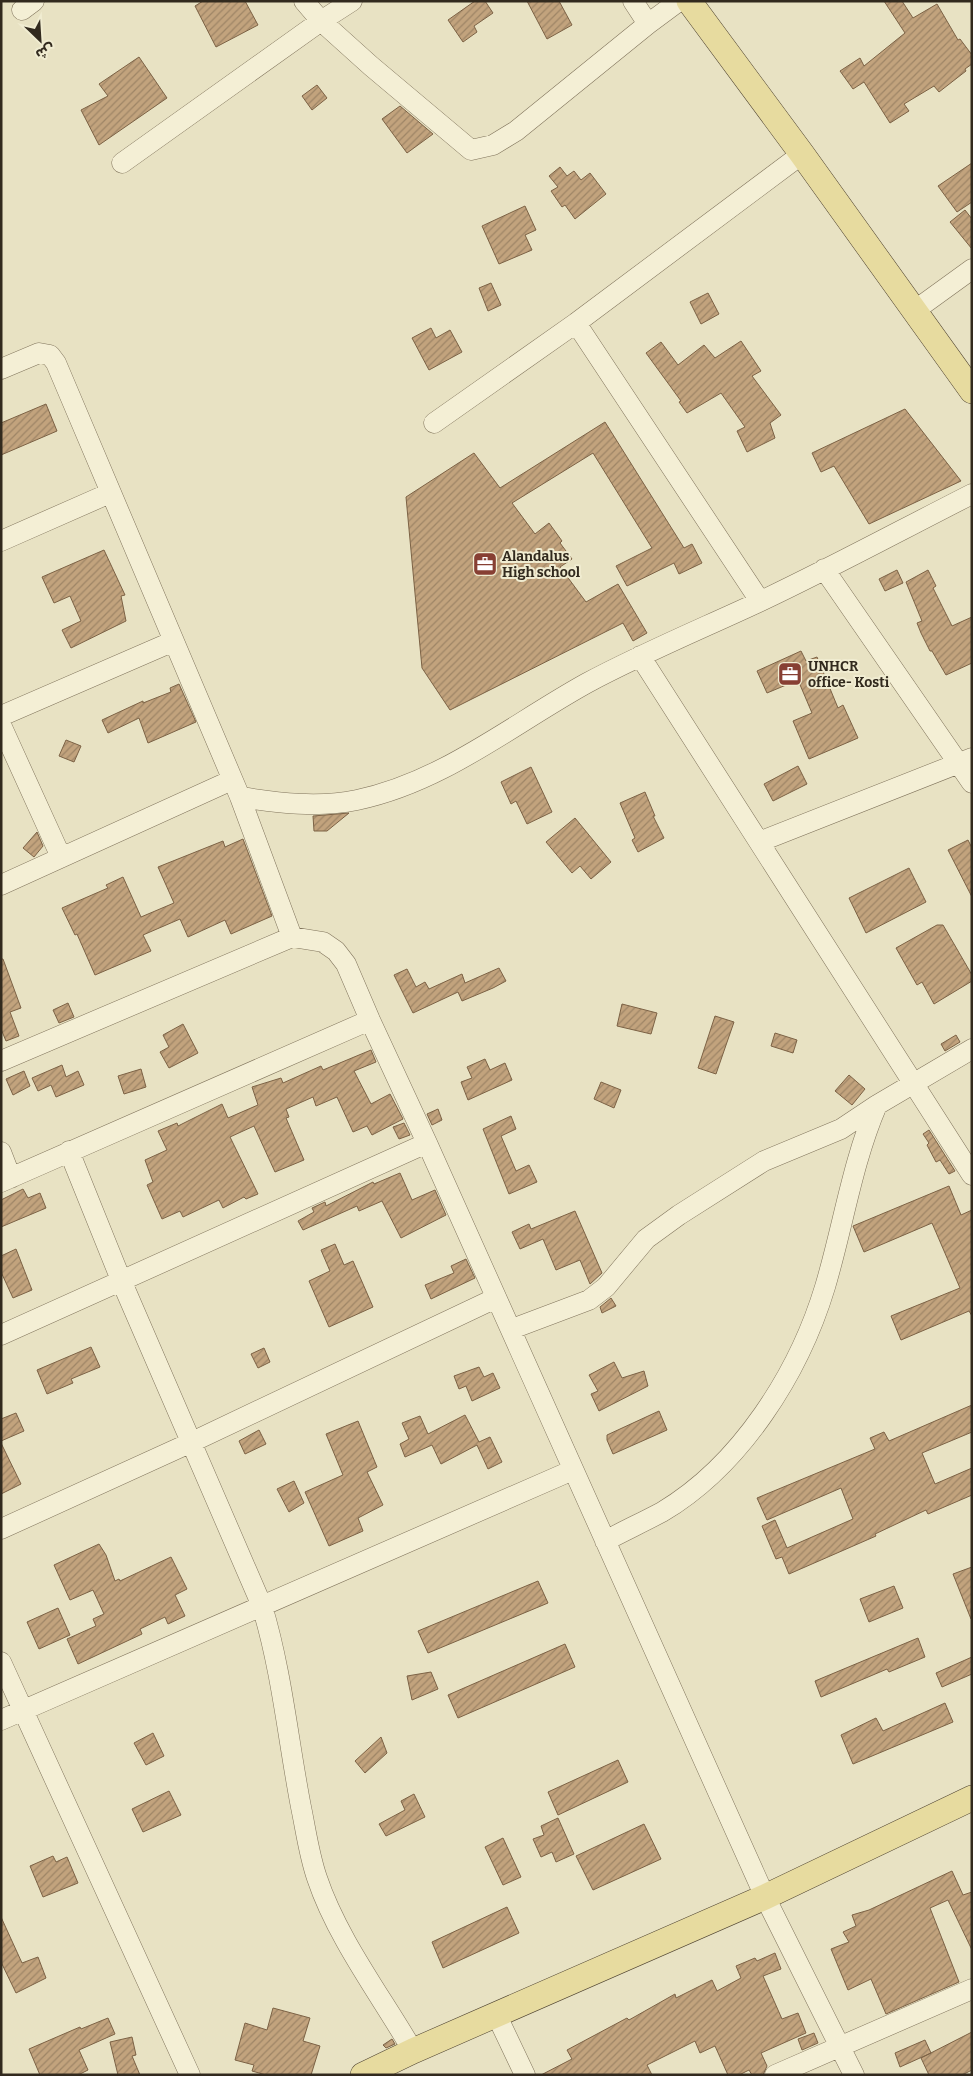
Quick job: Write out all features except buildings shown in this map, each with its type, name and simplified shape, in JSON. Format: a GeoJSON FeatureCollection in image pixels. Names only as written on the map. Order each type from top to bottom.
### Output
{"type":"FeatureCollection","features":[{"type":"Feature","properties":{"kind":"main road"},"geometry":{"type":"LineString","coordinates":[[689,1],[802,154],[972,391]]}},
{"type":"Feature","properties":{"kind":"main road"},"geometry":{"type":"LineString","coordinates":[[363,2075],[412,2051],[766,1897],[972,1798]]}},
{"type":"Feature","properties":{"kind":"street"},"geometry":{"type":"LineString","coordinates":[[304,1],[321,21],[464,146],[471,150],[493,145],[516,130],[679,1]]}},
{"type":"Feature","properties":{"kind":"street"},"geometry":{"type":"LineString","coordinates":[[122,163],[321,21],[352,1]]}},
{"type":"Feature","properties":{"kind":"street"},"geometry":{"type":"LineString","coordinates":[[633,1],[648,24]]}},
{"type":"Feature","properties":{"kind":"street"},"geometry":{"type":"LineString","coordinates":[[434,423],[576,323],[802,154]]}},
{"type":"Feature","properties":{"kind":"street"},"geometry":{"type":"LineString","coordinates":[[914,312],[972,269]]}},
{"type":"Feature","properties":{"kind":"street"},"geometry":{"type":"LineString","coordinates":[[576,323],[760,602]]}},
{"type":"Feature","properties":{"kind":"street"},"geometry":{"type":"LineString","coordinates":[[1,369],[40,353],[47,353],[54,358],[236,789],[292,937]]}},
{"type":"Feature","properties":{"kind":"street"},"geometry":{"type":"LineString","coordinates":[[1,540],[110,493]]}},
{"type":"Feature","properties":{"kind":"street"},"geometry":{"type":"LineString","coordinates":[[1,885],[61,858],[236,789],[279,803],[307,805],[357,800],[402,787],[476,752],[547,706],[640,656],[760,602],[972,494]]}},
{"type":"Feature","properties":{"kind":"street"},"geometry":{"type":"LineString","coordinates":[[824,569],[965,761],[972,783]]}},
{"type":"Feature","properties":{"kind":"street"},"geometry":{"type":"LineString","coordinates":[[1,716],[174,641]]}},
{"type":"Feature","properties":{"kind":"street"},"geometry":{"type":"LineString","coordinates":[[640,656],[972,1175]]}},
{"type":"Feature","properties":{"kind":"street"},"geometry":{"type":"LineString","coordinates":[[1,726],[61,858]]}},
{"type":"Feature","properties":{"kind":"street"},"geometry":{"type":"LineString","coordinates":[[759,842],[965,761]]}},
{"type":"Feature","properties":{"kind":"street"},"geometry":{"type":"LineString","coordinates":[[1,1061],[292,937],[317,940],[336,951],[346,964],[496,1298],[512,1329],[573,1470],[766,1897],[854,2075]]}},
{"type":"Feature","properties":{"kind":"street"},"geometry":{"type":"LineString","coordinates":[[1,1152],[6,1180],[370,1020]]}},
{"type":"Feature","properties":{"kind":"street"},"geometry":{"type":"LineString","coordinates":[[512,1329],[589,1300],[606,1287],[646,1239],[679,1215],[750,1169],[841,1129],[972,1048]]}},
{"type":"Feature","properties":{"kind":"street"},"geometry":{"type":"LineString","coordinates":[[605,1541],[663,1511],[702,1482],[737,1446],[769,1406],[789,1374],[808,1334],[824,1288],[860,1150],[876,1106]]}},
{"type":"Feature","properties":{"kind":"street"},"geometry":{"type":"LineString","coordinates":[[1,1335],[427,1143]]}},
{"type":"Feature","properties":{"kind":"street"},"geometry":{"type":"LineString","coordinates":[[69,1151],[122,1280],[262,1606],[277,1659],[291,1753],[309,1848],[325,1898],[353,1952],[412,2051]]}},
{"type":"Feature","properties":{"kind":"street"},"geometry":{"type":"LineString","coordinates":[[1,1530],[496,1298]]}},
{"type":"Feature","properties":{"kind":"street"},"geometry":{"type":"LineString","coordinates":[[1,1720],[573,1470]]}},
{"type":"Feature","properties":{"kind":"street"},"geometry":{"type":"LineString","coordinates":[[1,1662],[190,2075]]}},
{"type":"Feature","properties":{"kind":"street"},"geometry":{"type":"LineString","coordinates":[[775,2075],[972,1989]]}},
{"type":"Feature","properties":{"kind":"street"},"geometry":{"type":"LineString","coordinates":[[496,2014],[525,2075]]}},
{"type":"Feature","properties":{"kind":"place","name":"Alandalus High school"},"geometry":{"type":"Point","coordinates":[485,564]}},
{"type":"Feature","properties":{"kind":"place","name":"UNHCR office- Kosti"},"geometry":{"type":"Point","coordinates":[790,674]}}]}
